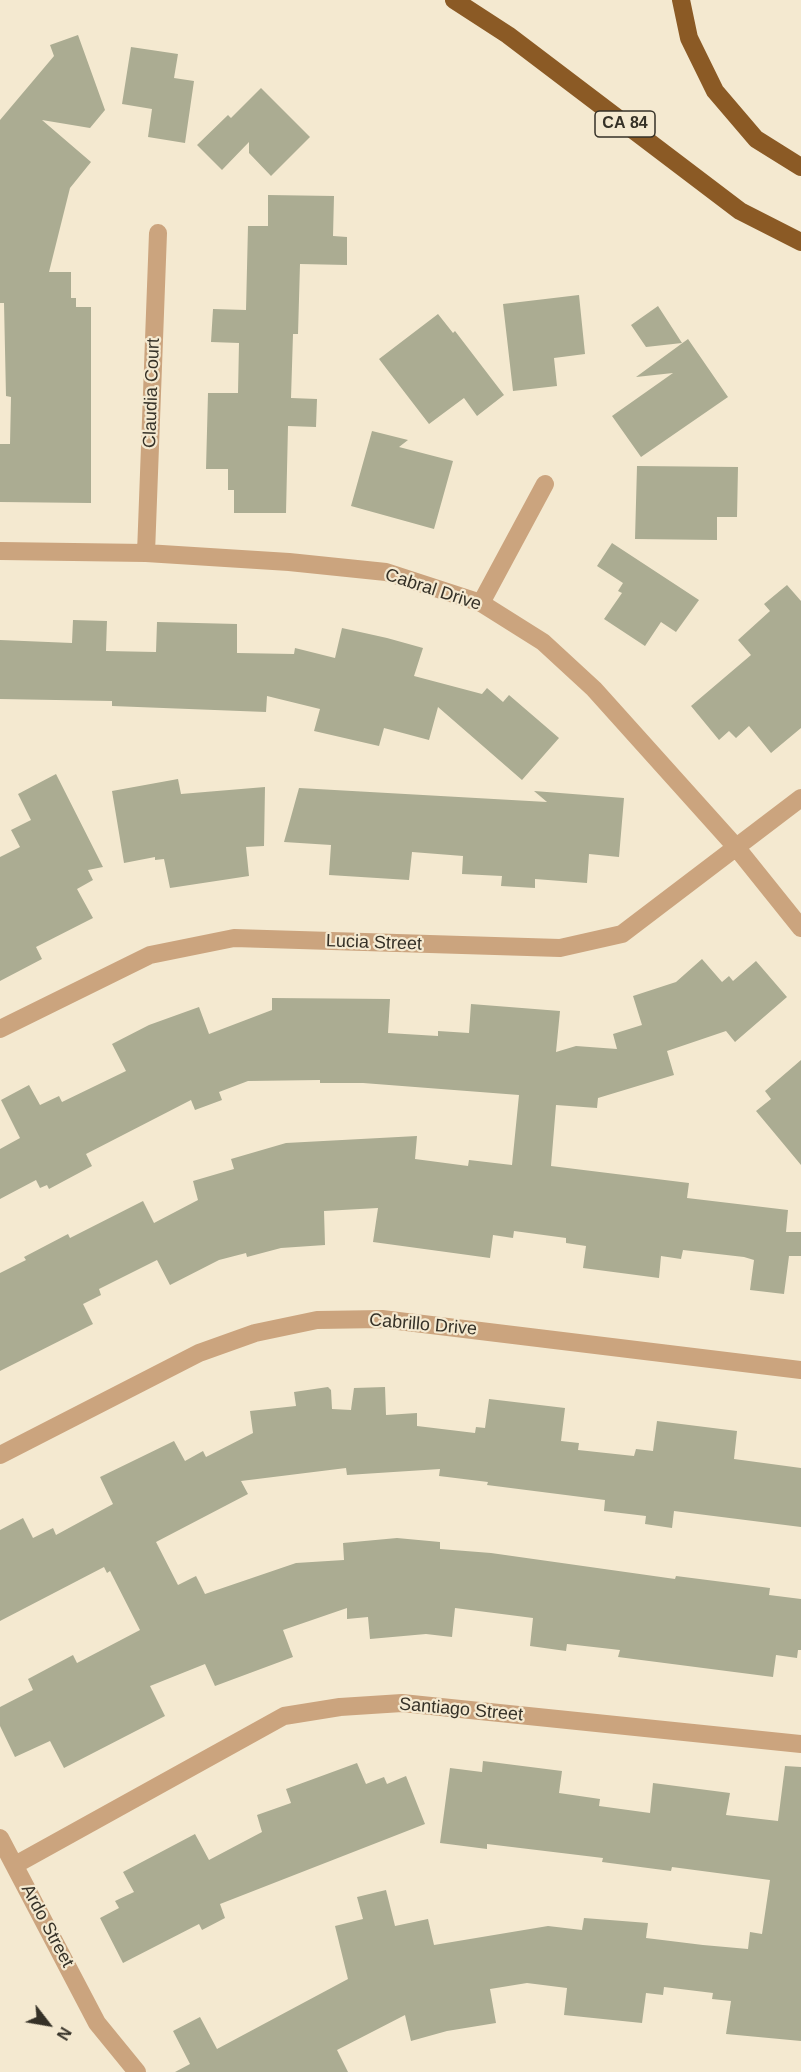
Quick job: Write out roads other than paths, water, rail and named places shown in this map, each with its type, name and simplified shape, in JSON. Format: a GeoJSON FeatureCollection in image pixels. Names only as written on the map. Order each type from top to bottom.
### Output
{"type":"FeatureCollection","features":[{"type":"Feature","properties":{"kind":"highway","name":"CA 84"},"geometry":{"type":"LineString","coordinates":[[454,0],[508,35],[740,211],[801,242]]}},
{"type":"Feature","properties":{"kind":"highway"},"geometry":{"type":"LineString","coordinates":[[681,0],[689,38],[715,91],[756,139],[801,167]]}},
{"type":"Feature","properties":{"kind":"street","name":"Claudia Court"},"geometry":{"type":"LineString","coordinates":[[146,553],[158,233]]}},
{"type":"Feature","properties":{"kind":"street"},"geometry":{"type":"LineString","coordinates":[[481,603],[544,484]]}},
{"type":"Feature","properties":{"kind":"street","name":"Cabral Drive"},"geometry":{"type":"LineString","coordinates":[[0,551],[146,553],[289,562],[386,572],[481,603],[543,642],[594,689],[736,847],[801,928]]}},
{"type":"Feature","properties":{"kind":"street","name":"Lucia Street"},"geometry":{"type":"LineString","coordinates":[[0,1029],[150,955],[234,938],[560,948],[622,934],[801,798]]}},
{"type":"Feature","properties":{"kind":"street","name":"Cabrillo Drive"},"geometry":{"type":"LineString","coordinates":[[0,1455],[199,1353],[255,1333],[317,1320],[382,1319],[801,1370]]}},
{"type":"Feature","properties":{"kind":"street","name":"Santiago Street"},"geometry":{"type":"LineString","coordinates":[[15,1865],[284,1716],[340,1707],[402,1702],[801,1744]]}},
{"type":"Feature","properties":{"kind":"street","name":"Ardo Street"},"geometry":{"type":"LineString","coordinates":[[0,1838],[97,2023],[137,2072]]}}]}
